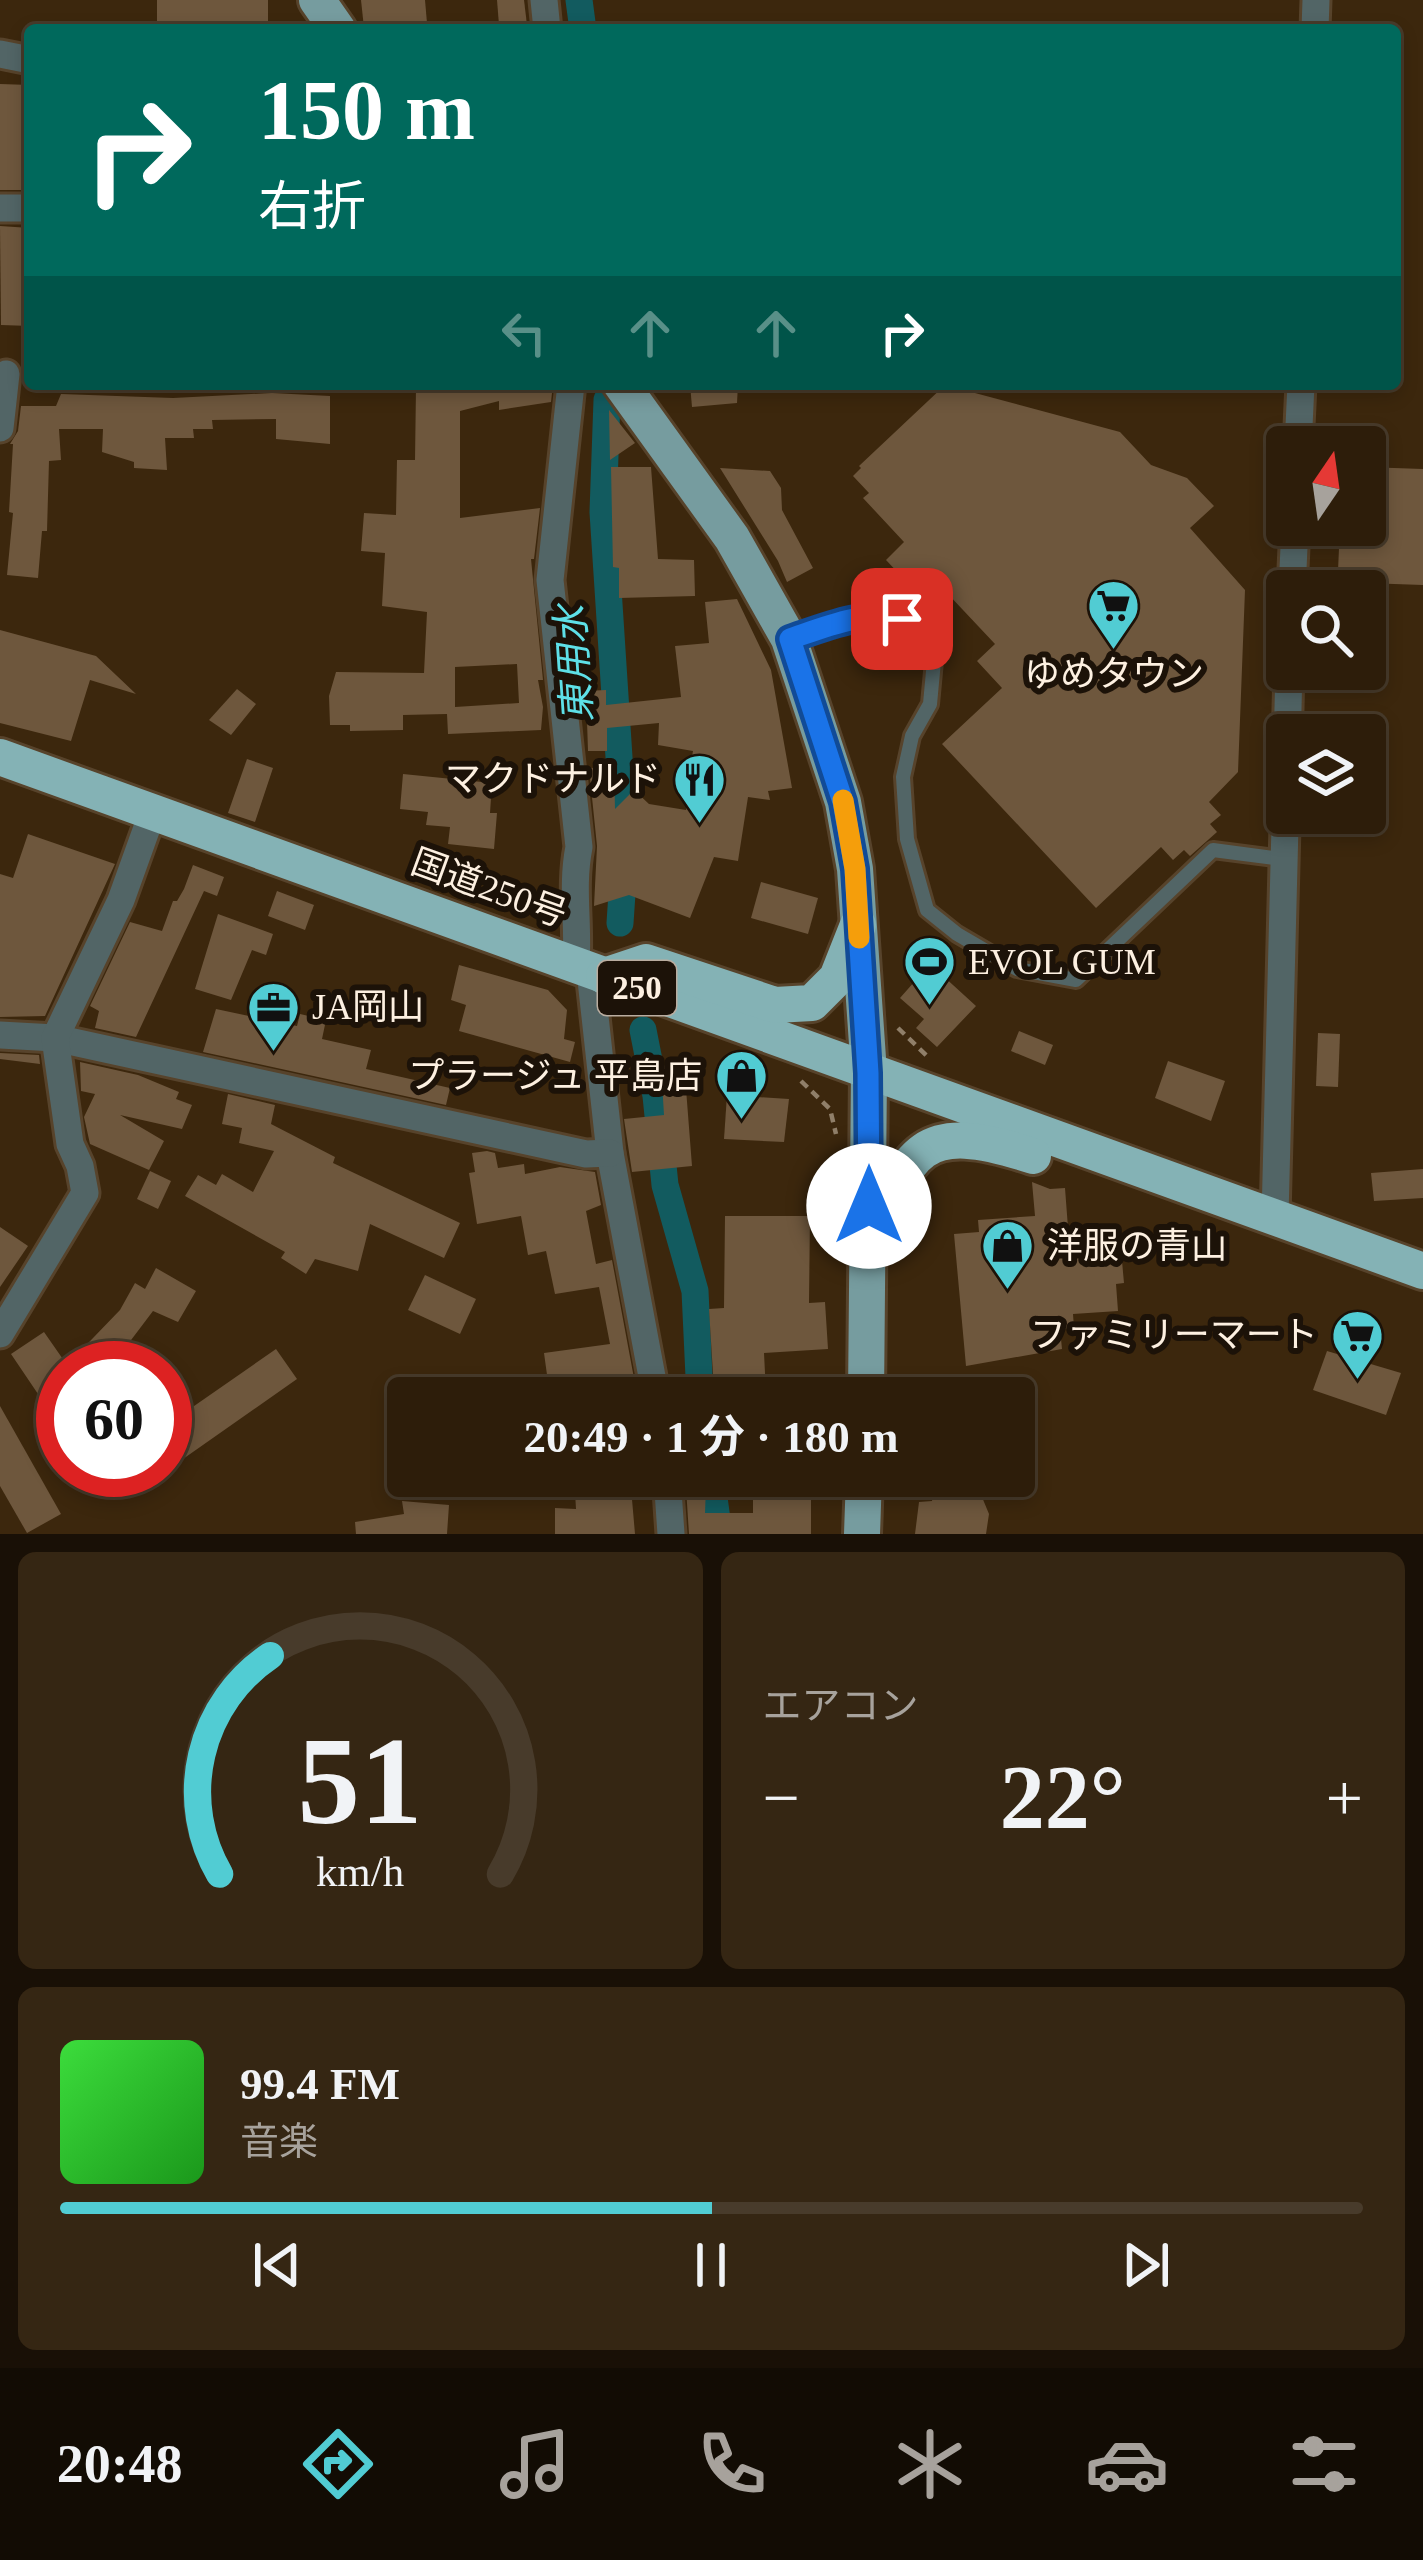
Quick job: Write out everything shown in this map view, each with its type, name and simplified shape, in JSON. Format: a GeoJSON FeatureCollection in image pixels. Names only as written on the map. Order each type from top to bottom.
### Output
{"type":"FeatureCollection","features":[{"type":"Feature","properties":{"kind":"highway","name":"国道250号"},"geometry":{"type":"LineString","coordinates":[[0,757],[1423,1271]]}},
{"type":"Feature","properties":{"kind":"highway","name":"250"},"geometry":{"type":"LineString","coordinates":[[590,970],[646,962],[775,1006],[812,1003],[837,978],[858,925]]}},
{"type":"Feature","properties":{"kind":"highway","name":"250"},"geometry":{"type":"LineString","coordinates":[[870,1251],[903,1168],[926,1148],[949,1141],[994,1143],[1120,1185],[1194,1188]]}},
{"type":"Feature","properties":{"kind":"main road"},"geometry":{"type":"LineString","coordinates":[[625,390],[732,538],[790,639],[843,802],[855,869],[868,1073],[867,1377]]}},
{"type":"Feature","properties":{"kind":"main road"},"geometry":{"type":"LineString","coordinates":[[862,1534],[863,1497]]}},
{"type":"Feature","properties":{"kind":"street"},"geometry":{"type":"LineString","coordinates":[[0,428],[12,374]]}},
{"type":"Feature","properties":{"kind":"street"},"geometry":{"type":"LineString","coordinates":[[570,390],[550,580],[578,847],[572,880],[590,970],[610,1153],[652,1377]]}},
{"type":"Feature","properties":{"kind":"street"},"geometry":{"type":"LineString","coordinates":[[1299,426],[1301,390]]}},
{"type":"Feature","properties":{"kind":"street"},"geometry":{"type":"LineString","coordinates":[[1275,1217],[1288,690]]}},
{"type":"Feature","properties":{"kind":"street"},"geometry":{"type":"LineString","coordinates":[[0,1334],[85,1193],[70,1144],[55,1038],[121,901],[153,811]]}},
{"type":"Feature","properties":{"kind":"street"},"geometry":{"type":"LineString","coordinates":[[0,1035],[55,1038],[586,1154],[610,1153]]}},
{"type":"Feature","properties":{"kind":"street"},"geometry":{"type":"LineString","coordinates":[[668,1497],[671,1534]]}},
{"type":"Feature","properties":{"kind":"lane"},"geometry":{"type":"LineString","coordinates":[[790,639],[884,614],[917,629],[934,661],[931,704],[912,736],[903,777],[907,839],[927,910],[957,934],[1017,969],[1076,980],[1213,850],[1282,859]]}},
{"type":"Feature","properties":{"kind":"path"},"geometry":{"type":"LineString","coordinates":[[796,1078],[830,1109],[837,1140]]}},
{"type":"Feature","properties":{"kind":"building"},"geometry":{"type":"Polygon","coordinates":[[[157,0],[268,0],[268,24],[157,24],[157,0]]]}},
{"type":"Feature","properties":{"kind":"building"},"geometry":{"type":"Polygon","coordinates":[[[361,0],[425,0],[427,23],[364,24],[361,0]]]}},
{"type":"Feature","properties":{"kind":"building"},"geometry":{"type":"Polygon","coordinates":[[[497,0],[524,0],[527,24],[499,24],[497,0]]]}},
{"type":"Feature","properties":{"kind":"building"},"geometry":{"type":"Polygon","coordinates":[[[0,84],[24,85],[24,190],[0,190],[0,84]]]}},
{"type":"Feature","properties":{"kind":"building"},"geometry":{"type":"Polygon","coordinates":[[[0,226],[24,228],[24,326],[1,325],[0,226]]]}},
{"type":"Feature","properties":{"kind":"building"},"geometry":{"type":"Polygon","coordinates":[[[416,390],[552,390],[551,402],[499,410],[499,401],[460,411],[460,518],[540,508],[531,559],[543,680],[538,680],[541,730],[448,734],[447,714],[403,715],[403,730],[350,731],[350,725],[330,725],[329,696],[336,672],[424,673],[427,612],[382,606],[385,553],[361,551],[364,513],[396,515],[397,460],[415,460],[416,390]],[[517,664],[455,667],[455,707],[519,703],[517,664]]]}},
{"type":"Feature","properties":{"kind":"building"},"geometry":{"type":"Polygon","coordinates":[[[691,390],[738,390],[737,403],[692,407],[691,390]]]}},
{"type":"Feature","properties":{"kind":"building","name":"ゆめタウン"},"geometry":{"type":"Polygon","coordinates":[[[940,390],[964,390],[1120,432],[1151,465],[1187,478],[1214,506],[1190,528],[1245,590],[1238,772],[1209,802],[1221,815],[1210,824],[1217,832],[1190,856],[1184,850],[1173,860],[1161,847],[1096,908],[942,744],[1002,688],[977,661],[995,644],[947,593],[937,604],[922,589],[918,594],[886,560],[904,542],[863,498],[869,493],[853,476],[940,390]]]}},
{"type":"Feature","properties":{"kind":"building"},"geometry":{"type":"Polygon","coordinates":[[[272,393],[330,396],[330,444],[276,439],[276,419],[212,420],[213,429],[193,429],[194,438],[165,438],[167,470],[134,468],[134,462],[102,452],[103,429],[59,429],[61,460],[49,461],[47,531],[42,531],[38,578],[7,575],[13,513],[9,512],[10,444],[18,431],[21,406],[56,406],[61,394],[173,398],[272,393]]]}},
{"type":"Feature","properties":{"kind":"building"},"geometry":{"type":"Polygon","coordinates":[[[609,410],[635,443],[610,460],[609,410]]]}},
{"type":"Feature","properties":{"kind":"building"},"geometry":{"type":"Polygon","coordinates":[[[611,467],[651,467],[658,559],[694,560],[695,596],[619,598],[619,568],[613,567],[611,467]]]}},
{"type":"Feature","properties":{"kind":"building"},"geometry":{"type":"Polygon","coordinates":[[[720,468],[770,471],[781,488],[782,510],[813,568],[787,582],[720,468]]]}},
{"type":"Feature","properties":{"kind":"building"},"geometry":{"type":"Polygon","coordinates":[[[1386,468],[1423,469],[1423,585],[1386,584],[1386,570],[1338,570],[1339,546],[1386,546],[1386,468]]]}},
{"type":"Feature","properties":{"kind":"building"},"geometry":{"type":"Polygon","coordinates":[[[737,599],[771,670],[792,788],[768,791],[770,800],[748,797],[738,861],[714,857],[690,918],[629,895],[594,906],[597,846],[589,768],[614,767],[615,809],[634,790],[649,804],[686,810],[694,768],[690,767],[693,751],[658,745],[659,723],[607,728],[607,751],[588,751],[586,691],[606,690],[606,705],[681,697],[675,646],[709,643],[705,602],[737,599]]]}},
{"type":"Feature","properties":{"kind":"building"},"geometry":{"type":"Polygon","coordinates":[[[0,630],[96,656],[136,694],[90,680],[71,741],[0,723],[0,630]]]}},
{"type":"Feature","properties":{"kind":"building"},"geometry":{"type":"Polygon","coordinates":[[[237,689],[256,704],[231,735],[209,720],[237,689]]]}},
{"type":"Feature","properties":{"kind":"building"},"geometry":{"type":"Polygon","coordinates":[[[247,759],[273,768],[255,822],[228,813],[247,759]]]}},
{"type":"Feature","properties":{"kind":"building"},"geometry":{"type":"Polygon","coordinates":[[[403,774],[492,783],[490,813],[497,813],[494,849],[448,844],[450,827],[426,825],[428,812],[400,809],[403,774]]]}},
{"type":"Feature","properties":{"kind":"building"},"geometry":{"type":"Polygon","coordinates":[[[28,834],[115,864],[45,1016],[0,1017],[0,874],[13,878],[28,834]]]}},
{"type":"Feature","properties":{"kind":"building"},"geometry":{"type":"Polygon","coordinates":[[[193,865],[224,877],[217,896],[204,891],[136,1037],[95,1028],[99,1011],[90,1006],[130,922],[162,931],[193,865]]]}},
{"type":"Feature","properties":{"kind":"building"},"geometry":{"type":"Polygon","coordinates":[[[761,882],[818,898],[808,934],[751,918],[761,882]]]}},
{"type":"Feature","properties":{"kind":"building"},"geometry":{"type":"Polygon","coordinates":[[[277,891],[314,905],[305,930],[268,916],[277,891]]]}},
{"type":"Feature","properties":{"kind":"building"},"geometry":{"type":"Polygon","coordinates":[[[218,914],[273,934],[266,955],[252,950],[231,1000],[195,989],[218,914]]]}},
{"type":"Feature","properties":{"kind":"building"},"geometry":{"type":"Polygon","coordinates":[[[930,964],[976,1006],[937,1047],[916,1028],[924,1019],[900,998],[930,964]]]}},
{"type":"Feature","properties":{"kind":"building"},"geometry":{"type":"Polygon","coordinates":[[[459,965],[548,990],[567,1010],[564,1039],[575,1042],[570,1062],[459,1031],[466,1005],[451,1000],[459,965]]]}},
{"type":"Feature","properties":{"kind":"building"},"geometry":{"type":"Polygon","coordinates":[[[216,1009],[297,1026],[300,1014],[326,1020],[322,1039],[371,1050],[366,1069],[450,1088],[446,1105],[203,1052],[216,1009]]]}},
{"type":"Feature","properties":{"kind":"building"},"geometry":{"type":"Polygon","coordinates":[[[1019,1031],[1053,1045],[1045,1065],[1011,1051],[1019,1031]]]}},
{"type":"Feature","properties":{"kind":"building"},"geometry":{"type":"Polygon","coordinates":[[[1318,1033],[1340,1034],[1338,1087],[1316,1086],[1318,1033]]]}},
{"type":"Feature","properties":{"kind":"building"},"geometry":{"type":"Polygon","coordinates":[[[0,1053],[39,1055],[40,1064],[0,1059],[0,1053]]]}},
{"type":"Feature","properties":{"kind":"building"},"geometry":{"type":"Polygon","coordinates":[[[1168,1061],[1225,1081],[1211,1121],[1155,1098],[1168,1061]]]}},
{"type":"Feature","properties":{"kind":"building"},"geometry":{"type":"Polygon","coordinates":[[[80,1062],[138,1075],[179,1092],[176,1099],[192,1105],[182,1129],[120,1115],[164,1141],[149,1170],[90,1144],[84,1117],[95,1094],[81,1091],[80,1062]]]}},
{"type":"Feature","properties":{"kind":"building"},"geometry":{"type":"Polygon","coordinates":[[[684,1063],[692,1166],[632,1172],[624,1119],[664,1115],[661,1066],[684,1063]]]}},
{"type":"Feature","properties":{"kind":"building"},"geometry":{"type":"Polygon","coordinates":[[[228,1094],[275,1105],[271,1124],[335,1157],[333,1163],[460,1223],[444,1258],[370,1224],[358,1271],[315,1259],[306,1274],[281,1258],[285,1252],[185,1196],[198,1175],[216,1185],[222,1174],[253,1192],[274,1151],[239,1143],[242,1128],[222,1124],[228,1094]]]}},
{"type":"Feature","properties":{"kind":"building"},"geometry":{"type":"Polygon","coordinates":[[[727,1095],[789,1099],[784,1142],[724,1139],[727,1095]]]}},
{"type":"Feature","properties":{"kind":"building"},"geometry":{"type":"Polygon","coordinates":[[[472,1153],[495,1153],[498,1168],[524,1164],[525,1174],[560,1167],[595,1172],[601,1205],[586,1211],[596,1264],[612,1260],[634,1377],[547,1377],[544,1353],[610,1344],[599,1287],[555,1294],[546,1251],[528,1255],[521,1216],[477,1224],[469,1173],[475,1172],[472,1153]]]}},
{"type":"Feature","properties":{"kind":"building"},"geometry":{"type":"Polygon","coordinates":[[[1423,1169],[1423,1198],[1374,1201],[1371,1173],[1423,1169]]]}},
{"type":"Feature","properties":{"kind":"building"},"geometry":{"type":"Polygon","coordinates":[[[150,1171],[171,1181],[158,1209],[137,1199],[150,1171]]]}},
{"type":"Feature","properties":{"kind":"building","name":"洋服の青山"},"geometry":{"type":"Polygon","coordinates":[[[1032,1182],[1050,1189],[1065,1188],[1069,1241],[1112,1238],[1114,1261],[1122,1261],[1124,1283],[1116,1284],[1118,1311],[1073,1314],[1074,1328],[1060,1329],[1062,1349],[966,1366],[954,1234],[979,1232],[978,1220],[1035,1216],[1032,1182]]]}},
{"type":"Feature","properties":{"kind":"building"},"geometry":{"type":"Polygon","coordinates":[[[725,1216],[810,1216],[809,1303],[825,1302],[828,1349],[764,1353],[765,1377],[713,1377],[709,1309],[724,1308],[725,1216]]]}},
{"type":"Feature","properties":{"kind":"building"},"geometry":{"type":"Polygon","coordinates":[[[0,1227],[28,1246],[0,1287],[0,1227]]]}},
{"type":"Feature","properties":{"kind":"building"},"geometry":{"type":"Polygon","coordinates":[[[156,1268],[196,1291],[178,1322],[153,1311],[130,1341],[90,1341],[120,1310],[135,1283],[145,1289],[156,1268]]]}},
{"type":"Feature","properties":{"kind":"building"},"geometry":{"type":"Polygon","coordinates":[[[425,1275],[476,1299],[460,1334],[408,1310],[425,1275]]]}},
{"type":"Feature","properties":{"kind":"building"},"geometry":{"type":"Polygon","coordinates":[[[44,1332],[50,1341],[36,1341],[36,1391],[11,1354],[44,1332]]]}},
{"type":"Feature","properties":{"kind":"building"},"geometry":{"type":"Polygon","coordinates":[[[276,1349],[297,1379],[192,1453],[192,1407],[276,1349]]]}},
{"type":"Feature","properties":{"kind":"building","name":"ファミリーマート"},"geometry":{"type":"Polygon","coordinates":[[[1327,1351],[1401,1373],[1386,1415],[1313,1390],[1327,1351]]]}},
{"type":"Feature","properties":{"kind":"building"},"geometry":{"type":"Polygon","coordinates":[[[0,1406],[36,1470],[36,1497],[51,1497],[61,1514],[27,1533],[0,1486],[0,1406]]]}},
{"type":"Feature","properties":{"kind":"building"},"geometry":{"type":"Polygon","coordinates":[[[575,1497],[632,1497],[635,1534],[555,1534],[555,1508],[576,1509],[575,1497]]]}},
{"type":"Feature","properties":{"kind":"building"},"geometry":{"type":"Polygon","coordinates":[[[687,1497],[706,1497],[705,1513],[753,1513],[753,1497],[811,1497],[811,1534],[689,1534],[687,1497]]]}},
{"type":"Feature","properties":{"kind":"building"},"geometry":{"type":"Polygon","coordinates":[[[932,1497],[982,1497],[989,1514],[986,1534],[915,1534],[919,1502],[932,1497]]]}},
{"type":"Feature","properties":{"kind":"building"},"geometry":{"type":"Polygon","coordinates":[[[402,1501],[449,1505],[447,1534],[356,1534],[355,1522],[404,1514],[402,1501]]]}},
{"type":"Feature","properties":{"kind":"waterway","name":"東用水"},"geometry":{"type":"LineString","coordinates":[[579,0],[582,24]]}},
{"type":"Feature","properties":{"kind":"waterway","name":"東用水"},"geometry":{"type":"LineString","coordinates":[[607,400],[603,512],[625,849],[620,923]]}},
{"type":"Feature","properties":{"kind":"waterway","name":"東用水"},"geometry":{"type":"LineString","coordinates":[[643,1030],[665,1185],[695,1291],[699,1377]]}},
{"type":"Feature","properties":{"kind":"waterway","name":"東用水"},"geometry":{"type":"LineString","coordinates":[[714,1497],[719,1534]]}},
{"type":"Feature","properties":{"kind":"slow traffic"},"geometry":{"type":"LineString","coordinates":[[843,800],[855,869],[859,938]]}},
{"type":"Feature","properties":{"kind":"place","name":"ゆめタウン"},"geometry":{"type":"Point","coordinates":[1114,652]}},
{"type":"Feature","properties":{"kind":"place","name":"マクドナルド"},"geometry":{"type":"Point","coordinates":[700,825]}},
{"type":"Feature","properties":{"kind":"place","name":"EVOL GUM"},"geometry":{"type":"Point","coordinates":[929,1008]}},
{"type":"Feature","properties":{"kind":"place","name":"JA岡山"},"geometry":{"type":"Point","coordinates":[273,1053]}},
{"type":"Feature","properties":{"kind":"place","name":"プラージュ 平島店"},"geometry":{"type":"Point","coordinates":[741,1122]}},
{"type":"Feature","properties":{"kind":"place","name":"洋服の青山"},"geometry":{"type":"Point","coordinates":[1008,1292]}},
{"type":"Feature","properties":{"kind":"place","name":"ファミリーマート"},"geometry":{"type":"Point","coordinates":[1357,1381]}},
{"type":"Feature","properties":{"kind":"route"},"geometry":{"type":"LineString","coordinates":[[869,1206],[868,1073],[855,869],[843,802],[790,639],[884,614],[902,619]]}}]}
